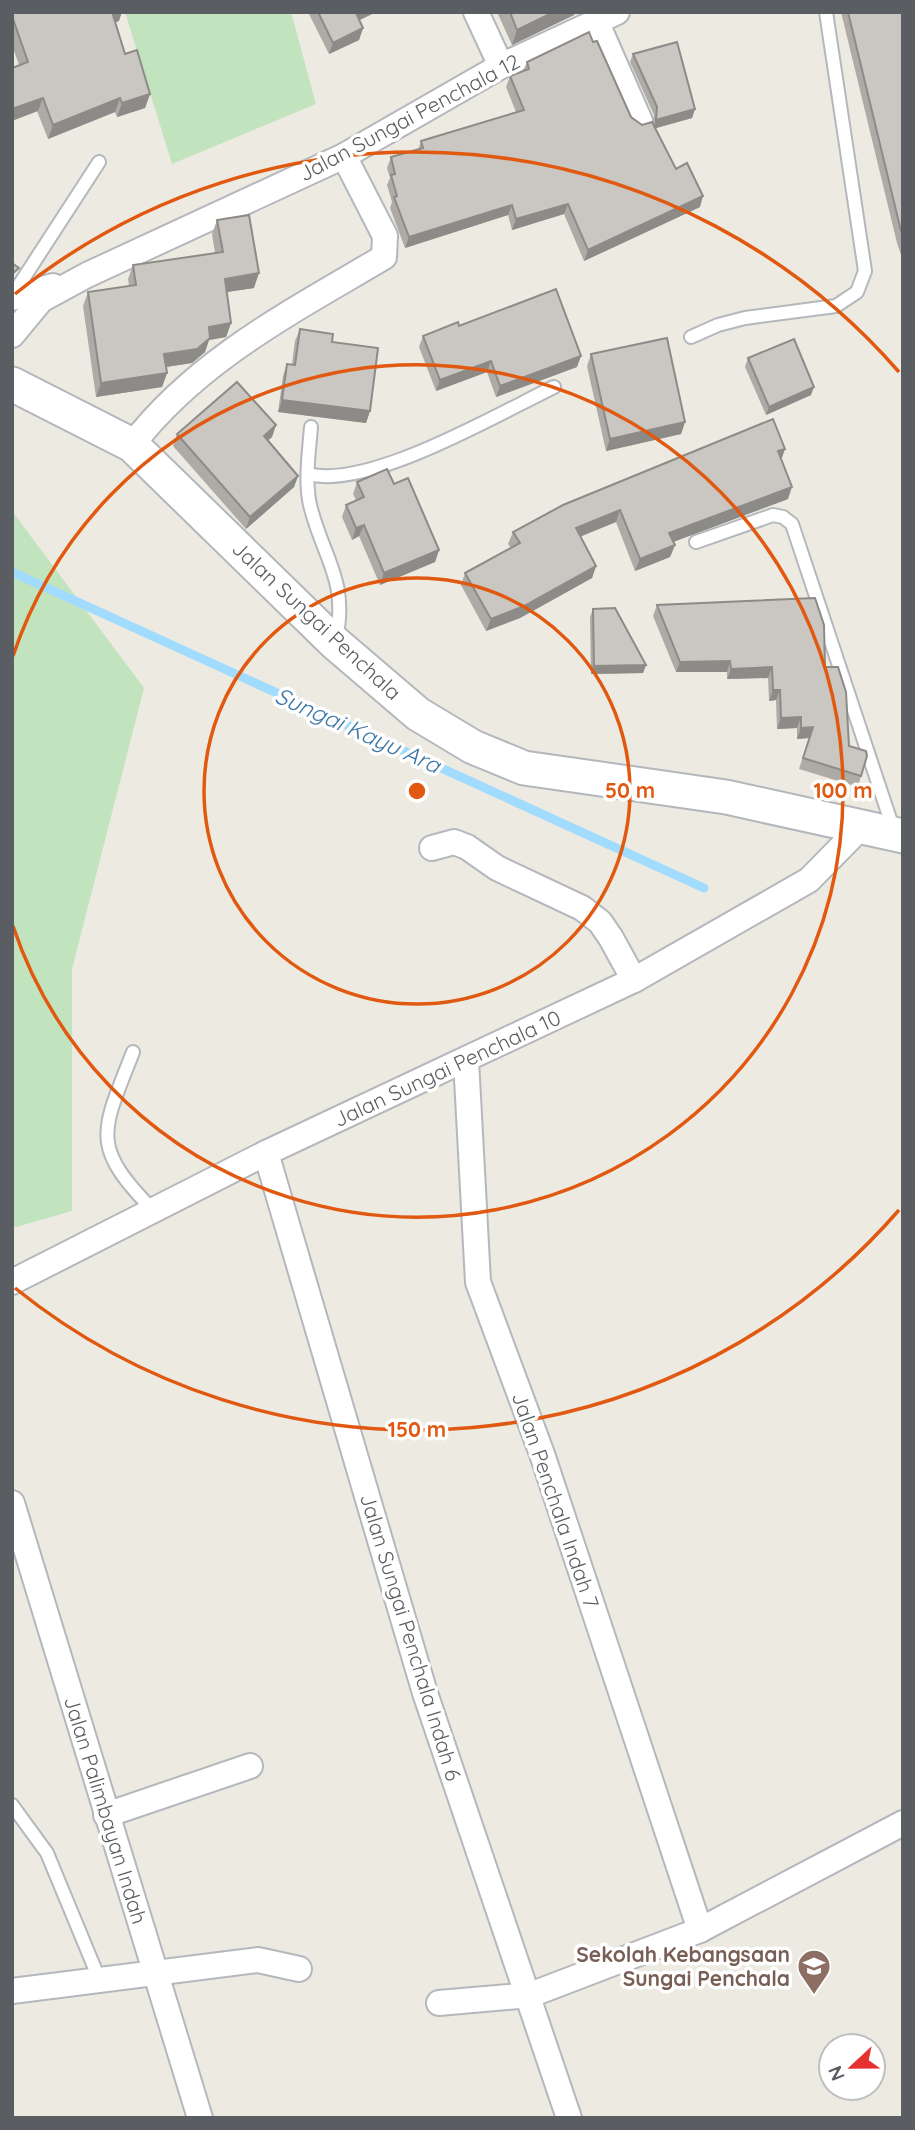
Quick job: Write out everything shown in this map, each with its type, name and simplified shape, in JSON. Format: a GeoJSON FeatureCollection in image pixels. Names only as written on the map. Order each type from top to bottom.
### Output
{"type":"FeatureCollection","features":[{"type":"Feature","properties":{"kind":"street"},"geometry":{"type":"LineString","coordinates":[[476,12],[501,65]]}},
{"type":"Feature","properties":{"kind":"street"},"geometry":{"type":"LineString","coordinates":[[607,17],[640,121]]}},
{"type":"Feature","properties":{"kind":"street","name":"Jalan Sungai Penchala 12"},"geometry":{"type":"LineString","coordinates":[[14,310],[344,156],[501,65],[607,17]]}},
{"type":"Feature","properties":{"kind":"street"},"geometry":{"type":"LineString","coordinates":[[132,445],[156,413],[226,353],[384,257],[385,236],[344,156]]}},
{"type":"Feature","properties":{"kind":"street","name":"Jalan Sungai Penchala"},"geometry":{"type":"LineString","coordinates":[[12,384],[132,445],[335,643],[418,714],[473,747],[524,768],[726,797],[899,835]]}},
{"type":"Feature","properties":{"kind":"street","name":"Jalan Sungai Penchala 10"},"geometry":{"type":"LineString","coordinates":[[12,1282],[266,1153],[634,980],[809,880],[862,826]]}},
{"type":"Feature","properties":{"kind":"street"},"geometry":{"type":"LineString","coordinates":[[432,848],[454,842],[467,846],[497,868],[582,908],[600,922],[634,980]]}},
{"type":"Feature","properties":{"kind":"street","name":"Jalan Penchala Indah 7"},"geometry":{"type":"LineString","coordinates":[[466,1060],[478,1282],[542,1454],[700,1930]]}},
{"type":"Feature","properties":{"kind":"street","name":"Jalan Sungai Penchala Indah 6"},"geometry":{"type":"LineString","coordinates":[[266,1153],[425,1693],[530,1995],[569,2118]]}},
{"type":"Feature","properties":{"kind":"street","name":"Jalan Palimbayan Indah"},"geometry":{"type":"LineString","coordinates":[[12,1503],[200,2118]]}},
{"type":"Feature","properties":{"kind":"street"},"geometry":{"type":"LineString","coordinates":[[106,1815],[250,1766]]}},
{"type":"Feature","properties":{"kind":"street"},"geometry":{"type":"LineString","coordinates":[[439,2003],[530,1995],[700,1930],[903,1824]]}},
{"type":"Feature","properties":{"kind":"street"},"geometry":{"type":"LineString","coordinates":[[12,1992],[258,1960],[299,1969]]}},
{"type":"Feature","properties":{"kind":"lane"},"geometry":{"type":"LineString","coordinates":[[691,337],[718,325],[745,318],[836,306],[857,292],[865,271],[826,12]]}},
{"type":"Feature","properties":{"kind":"lane"},"geometry":{"type":"LineString","coordinates":[[14,310],[99,162]]}},
{"type":"Feature","properties":{"kind":"lane"},"geometry":{"type":"LineString","coordinates":[[308,474],[332,477],[382,468],[554,387]]}},
{"type":"Feature","properties":{"kind":"lane"},"geometry":{"type":"LineString","coordinates":[[311,427],[308,474],[310,506],[340,585],[340,620],[335,643]]}},
{"type":"Feature","properties":{"kind":"lane"},"geometry":{"type":"LineString","coordinates":[[696,542],[773,515],[783,517],[792,524],[899,835]]}},
{"type":"Feature","properties":{"kind":"lane"},"geometry":{"type":"LineString","coordinates":[[133,1052],[106,1122],[106,1142],[123,1180],[153,1210]]}},
{"type":"Feature","properties":{"kind":"lane"},"geometry":{"type":"LineString","coordinates":[[12,1804],[47,1853],[100,1981]]}},
{"type":"Feature","properties":{"kind":"green space"},"geometry":{"type":"Polygon","coordinates":[[[125,12],[291,12],[316,104],[172,164],[125,12]]]}},
{"type":"Feature","properties":{"kind":"green space"},"geometry":{"type":"Polygon","coordinates":[[[12,511],[144,688],[72,969],[72,1211],[12,1228],[12,511]]]}},
{"type":"Feature","properties":{"kind":"building"},"geometry":{"type":"Polygon","coordinates":[[[12,12],[112,12],[125,54],[137,50],[150,94],[122,103],[120,98],[53,125],[43,98],[12,109],[12,68],[28,62],[12,12]]]}},
{"type":"Feature","properties":{"kind":"building"},"geometry":{"type":"Polygon","coordinates":[[[318,12],[357,12],[363,28],[333,43],[318,12]]]}},
{"type":"Feature","properties":{"kind":"building"},"geometry":{"type":"Polygon","coordinates":[[[510,12],[554,12],[517,30],[510,12]]]}},
{"type":"Feature","properties":{"kind":"building"},"geometry":{"type":"Polygon","coordinates":[[[848,12],[903,12],[903,235],[901,231],[848,12]]]}},
{"type":"Feature","properties":{"kind":"building"},"geometry":{"type":"Polygon","coordinates":[[[589,32],[593,42],[597,41],[631,117],[642,125],[652,122],[676,169],[687,163],[703,196],[588,250],[568,204],[516,219],[512,205],[409,237],[394,197],[397,196],[391,175],[395,174],[391,157],[423,148],[421,141],[524,110],[510,76],[529,69],[527,62],[589,32]]]}},
{"type":"Feature","properties":{"kind":"building"},"geometry":{"type":"Polygon","coordinates":[[[677,42],[695,109],[656,120],[657,107],[633,54],[677,42]]]}},
{"type":"Feature","properties":{"kind":"building"},"geometry":{"type":"Polygon","coordinates":[[[249,215],[259,273],[225,279],[231,323],[209,327],[210,338],[197,349],[164,354],[167,373],[101,383],[88,292],[136,285],[133,265],[223,252],[217,220],[249,215]]]}},
{"type":"Feature","properties":{"kind":"building"},"geometry":{"type":"Polygon","coordinates":[[[12,263],[19,268],[12,274],[12,263]]]}},
{"type":"Feature","properties":{"kind":"building"},"geometry":{"type":"Polygon","coordinates":[[[556,289],[581,356],[500,386],[491,361],[440,380],[423,336],[458,322],[459,326],[556,289]]]}},
{"type":"Feature","properties":{"kind":"building"},"geometry":{"type":"Polygon","coordinates":[[[300,329],[333,334],[332,342],[378,348],[370,411],[282,400],[287,364],[295,365],[300,329]]]}},
{"type":"Feature","properties":{"kind":"building"},"geometry":{"type":"Polygon","coordinates":[[[667,338],[685,422],[610,439],[591,354],[667,338]]]}},
{"type":"Feature","properties":{"kind":"building"},"geometry":{"type":"Polygon","coordinates":[[[794,339],[814,387],[769,407],[748,358],[794,339]]]}},
{"type":"Feature","properties":{"kind":"building"},"geometry":{"type":"Polygon","coordinates":[[[237,382],[276,425],[264,436],[298,476],[250,517],[177,434],[237,382]]]}},
{"type":"Feature","properties":{"kind":"building"},"geometry":{"type":"Polygon","coordinates":[[[773,419],[785,449],[778,451],[792,487],[669,533],[675,545],[640,559],[620,510],[576,528],[596,566],[524,606],[491,619],[465,573],[520,543],[513,532],[563,505],[773,419]]]}},
{"type":"Feature","properties":{"kind":"building"},"geometry":{"type":"Polygon","coordinates":[[[387,469],[394,484],[408,478],[439,550],[384,573],[364,525],[356,528],[346,505],[364,497],[357,482],[387,469]]]}},
{"type":"Feature","properties":{"kind":"building"},"geometry":{"type":"Polygon","coordinates":[[[815,598],[824,625],[825,667],[838,667],[846,692],[849,746],[866,751],[861,776],[803,758],[813,727],[801,728],[801,717],[781,718],[780,690],[773,690],[772,667],[731,669],[730,661],[680,662],[657,605],[815,598]]]}},
{"type":"Feature","properties":{"kind":"building"},"geometry":{"type":"Polygon","coordinates":[[[615,608],[646,665],[594,666],[593,609],[615,608]]]}},
{"type":"Feature","properties":{"kind":"waterway","name":"Sungai Kayu Ara"},"geometry":{"type":"LineString","coordinates":[[12,572],[704,888]]}},
{"type":"Feature","properties":{"kind":"place","name":"Sekolah Kebangsaan Sungai Penchala"},"geometry":{"type":"Point","coordinates":[814,1996]}}]}
